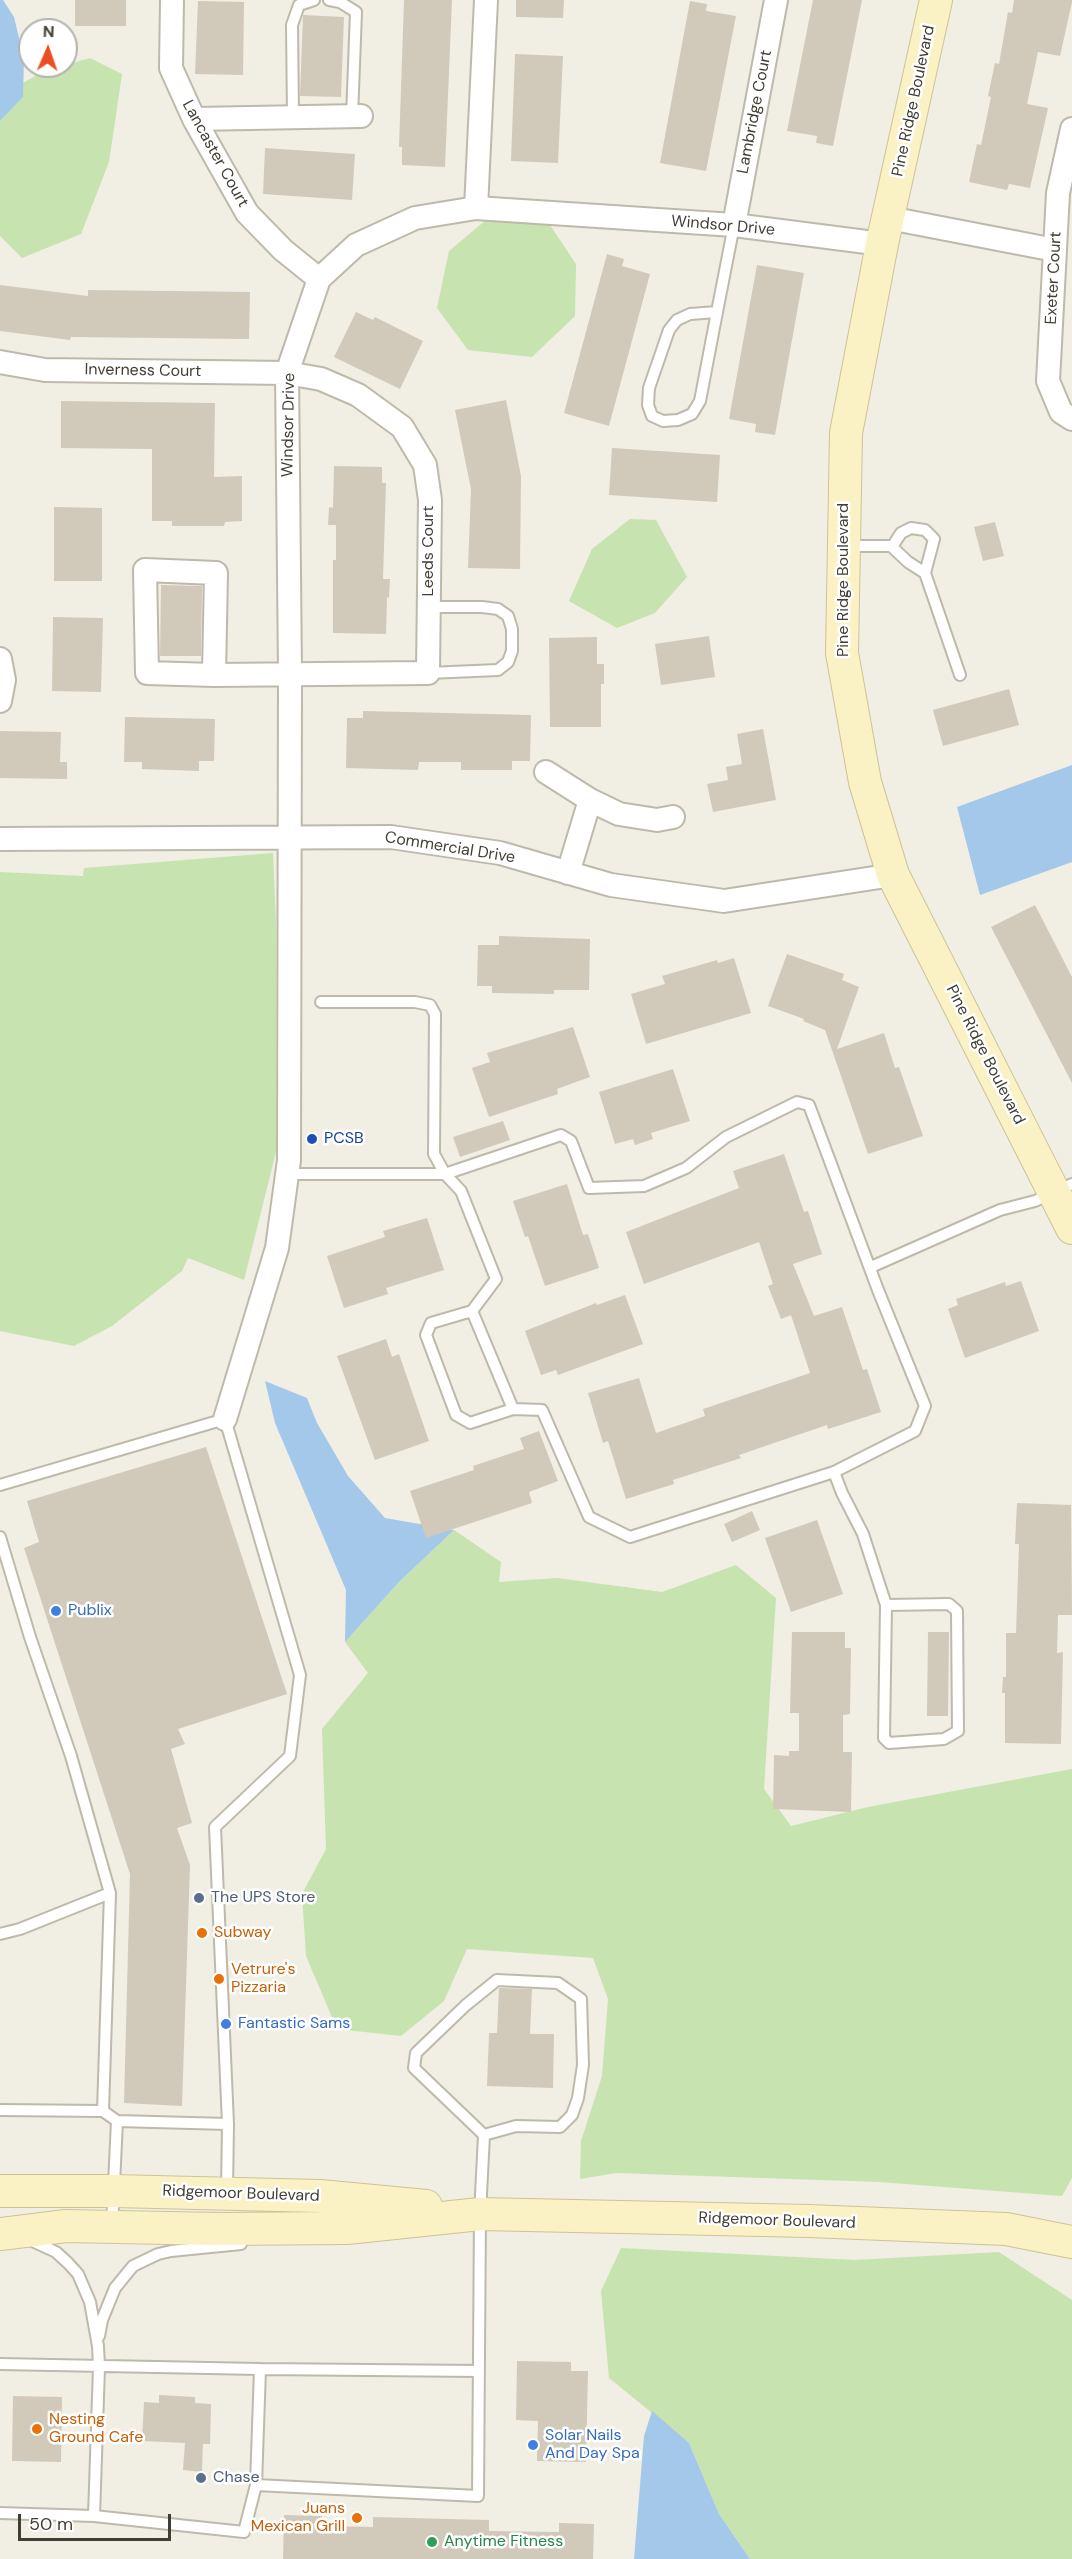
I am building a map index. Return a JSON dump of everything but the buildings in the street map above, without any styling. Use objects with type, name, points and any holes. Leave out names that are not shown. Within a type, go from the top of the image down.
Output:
[{"type":"street","name":"Lancaster Court","points":[[172,0],[171,68],[194,120],[248,213],[283,250],[319,279]]},
{"type":"street","points":[[476,208],[486,0]]},
{"type":"street","name":"Lambridge Court","points":[[734,225],[776,0]]},
{"type":"street","name":"Pine Ridge Boulevard","points":[[936,0],[886,231],[846,433],[842,653],[865,782],[893,875],[1064,1188],[1072,1228]]},
{"type":"street","points":[[194,120],[357,117]]},
{"type":"street","name":"Exeter Court","points":[[1072,129],[1058,193],[1048,381],[1061,412],[1072,419]]},
{"type":"street","name":"Windsor Drive","points":[[225,1419],[277,1248],[288,1174],[290,674],[287,373],[319,279],[356,245],[415,218],[476,208],[734,225],[886,231],[1055,250]]},
{"type":"street","name":"Inverness Court","points":[[0,362],[45,370],[287,373]]},
{"type":"street","name":"Leeds Court","points":[[287,373],[321,379],[358,395],[402,427],[425,465],[430,500],[428,673]]},
{"type":"street","points":[[214,675],[216,573],[145,570],[147,673],[214,675],[428,673]]},
{"type":"street","points":[[0,660],[4,680],[0,702]]},
{"type":"street","points":[[546,772],[590,800],[619,814],[657,820],[673,817]]},
{"type":"street","points":[[568,873],[590,800]]},
{"type":"street","name":"Commercial Drive","points":[[0,839],[391,837],[500,853],[611,885],[724,901],[893,875]]},
{"type":"street","name":"Ridgemoor Boulevard","points":[[0,2191],[320,2196],[480,2214],[809,2221],[1006,2229],[1072,2241]]},
{"type":"street","name":"Ridgemoor Boulevard","points":[[4,2233],[66,2226],[347,2228],[480,2214]]},
{"type":"lane","points":[[293,117],[291,25],[299,4],[314,0]]},
{"type":"lane","points":[[329,0],[340,2],[356,12],[357,117]]},
{"type":"lane","points":[[717,312],[690,314],[677,320],[669,330],[650,388],[648,405],[651,416],[663,421],[678,420],[692,414],[700,401],[734,225]]},
{"type":"lane","points":[[892,546],[901,533],[911,528],[925,530],[934,539],[925,573],[960,675]]},
{"type":"lane","points":[[843,546],[892,546],[908,562],[925,573]]},
{"type":"lane","points":[[428,607],[498,609],[508,616],[512,629],[512,651],[508,662],[498,670],[428,673]]},
{"type":"lane","points":[[288,1174],[445,1174],[561,1135],[571,1141],[589,1188],[644,1186],[686,1168],[726,1137],[797,1102],[809,1105],[878,1290],[925,1406],[915,1431],[834,1472],[630,1537],[589,1517],[542,1410],[513,1409],[470,1423],[456,1415],[426,1335],[432,1323],[472,1311],[496,1279],[461,1191],[445,1174],[434,1154],[435,1014],[430,1005],[415,1002],[321,1002]]},
{"type":"lane","points":[[871,1267],[1000,1210],[1064,1188]]},
{"type":"lane","points":[[472,1311],[513,1409]]},
{"type":"lane","points":[[0,1485],[225,1419],[300,1675],[290,1756],[215,1827],[228,2124],[227,2194]]},
{"type":"lane","points":[[834,1472],[863,1534],[886,1605],[884,1738],[889,1743],[944,1739],[958,1731],[957,1611],[949,1604],[886,1605]]},
{"type":"lane","points":[[0,1537],[30,1637],[71,1756],[111,1893],[103,2112]]},
{"type":"lane","points":[[0,1934],[20,1929],[111,1893]]},
{"type":"lane","points":[[256,2485],[478,2496],[480,2214],[484,2135],[414,2068],[416,2053],[466,2005],[497,1980],[558,1983],[581,1999],[583,2064],[578,2098],[572,2115],[560,2127],[516,2126],[484,2135]]},
{"type":"lane","points":[[0,2110],[103,2112],[117,2121],[228,2124]]},
{"type":"lane","points":[[112,2227],[117,2121]]},
{"type":"lane","points":[[98,2346],[102,2320],[109,2301],[115,2288],[133,2266],[152,2256],[171,2251],[241,2244],[296,2229]]},
{"type":"lane","points":[[4,2233],[40,2243],[56,2252],[78,2274],[90,2302],[98,2346],[99,2367],[94,2516]]},
{"type":"lane","points":[[0,2364],[479,2372]]},
{"type":"lane","points":[[0,2513],[94,2516],[244,2532],[256,2485],[260,2369]]},
{"type":"green space","points":[[90,58],[122,74],[109,162],[81,234],[22,258],[0,236],[0,121],[23,97],[23,83],[32,78],[78,78],[78,62]]},
{"type":"green space","points":[[486,220],[550,225],[576,264],[575,316],[532,357],[468,350],[437,308],[449,251]]},
{"type":"green space","points":[[630,519],[656,520],[687,577],[655,613],[617,628],[569,601],[592,549]]},
{"type":"green space","points":[[273,853],[276,924],[276,1152],[244,1280],[188,1258],[182,1271],[112,1326],[74,1346],[0,1331],[0,872],[83,876],[84,868]]},
{"type":"green space","points":[[454,1530],[501,1562],[499,1582],[557,1578],[662,1592],[736,1565],[776,1598],[764,1789],[791,1826],[868,1807],[1072,1769],[1072,2178],[1062,2196],[879,2182],[616,2173],[580,2179],[581,2141],[602,2076],[608,1999],[593,1958],[467,1949],[444,2001],[401,2036],[337,2029],[306,1956],[302,1894],[326,1849],[322,1729],[368,1673],[345,1642],[399,1582]]},
{"type":"green space","points":[[621,2248],[855,2260],[999,2252],[1072,2300],[1072,2559],[750,2559],[719,2514],[689,2443],[609,2378],[601,2291]]},
{"type":"water","points":[[0,0],[3,0],[14,17],[18,34],[18,78],[24,78],[23,97],[0,121]]},
{"type":"water","points":[[1072,765],[1072,862],[980,895],[957,807]]},
{"type":"water","points":[[265,1381],[307,1398],[317,1423],[348,1476],[385,1518],[454,1530],[399,1582],[345,1642],[346,1590],[275,1423]]},
{"type":"water","points":[[652,2411],[689,2443],[719,2514],[750,2559],[634,2559],[644,2436]]},
{"type":"place","name":"PCSB","points":[[312,1139]]},
{"type":"place","name":"Publix","points":[[56,1611]]},
{"type":"place","name":"The UPS Store","points":[[199,1898]]},
{"type":"place","name":"Subway","points":[[202,1933]]},
{"type":"place","name":"Vetrure's Pizzaria","points":[[219,1979]]},
{"type":"place","name":"Fantastic Sams","points":[[226,2024]]},
{"type":"place","name":"Nesting Ground Cafe","points":[[37,2429]]},
{"type":"place","name":"Solar Nails And Day Spa","points":[[533,2445]]},
{"type":"place","name":"Chase","points":[[201,2478]]},
{"type":"place","name":"Juans Mexican Grill","points":[[357,2518]]},
{"type":"place","name":"Anytime Fitness","points":[[432,2542]]}]
